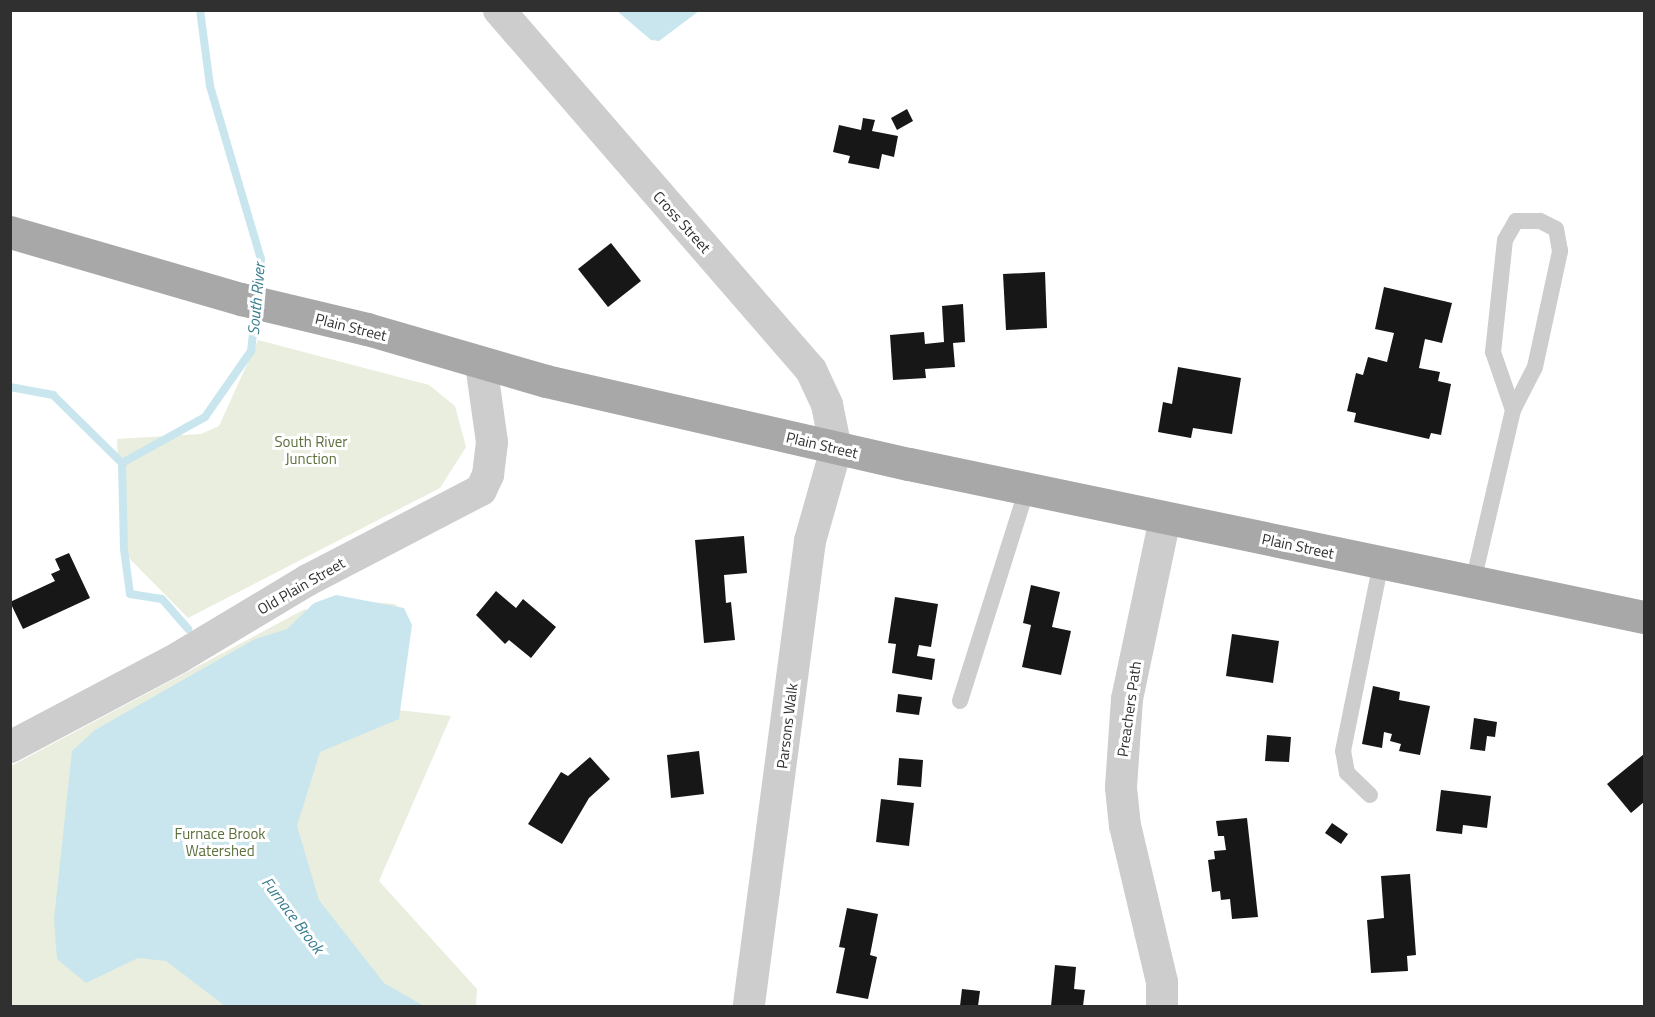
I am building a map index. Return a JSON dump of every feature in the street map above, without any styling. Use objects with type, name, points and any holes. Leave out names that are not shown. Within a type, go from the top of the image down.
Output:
[{"type":"main road","name":"Plain Street","points":[[10,232],[256,303],[367,329],[481,364],[836,448],[1644,617]]},
{"type":"street","name":"Cross Street","points":[[499,10],[811,370],[827,405],[836,448]]},
{"type":"street","name":"Old Plain Street","points":[[10,747],[178,658],[308,580],[481,490],[488,475],[492,442],[481,364]]},
{"type":"street","name":"Parsons Walk","points":[[749,1006],[810,541],[836,448]]},
{"type":"street","name":"Preachers Path","points":[[1162,1006],[1162,982],[1125,826],[1121,787],[1128,699],[1165,518]]},
{"type":"lane","points":[[1473,582],[1513,410],[1535,367],[1560,251],[1556,229],[1540,221],[1516,221],[1505,240],[1493,352],[1513,410]]},
{"type":"lane","points":[[960,701],[1027,489]]},
{"type":"lane","points":[[1370,795],[1347,773],[1343,751],[1381,563]]},
{"type":"green space","name":"South River Junction","points":[[258,340],[429,385],[455,406],[466,447],[440,488],[188,618],[130,559],[121,534],[117,439],[201,434],[219,426]]},
{"type":"green space","name":"Furnace Brook Watershed","points":[[343,600],[395,604],[407,616],[411,629],[398,710],[451,716],[379,881],[477,989],[476,1006],[11,1006],[11,766],[305,609],[314,616]]},
{"type":"water","points":[[617,11],[699,11],[659,41],[651,40]]},
{"type":"water","name":"Furnace Brook Watershed","points":[[336,595],[404,608],[412,625],[399,719],[320,752],[297,826],[319,900],[384,983],[424,1006],[225,1006],[166,961],[138,958],[86,983],[57,959],[54,919],[72,751],[95,730],[255,639],[287,629],[314,603]]},
{"type":"building","points":[[907,109],[913,121],[897,130],[891,118]]},
{"type":"building","points":[[863,118],[875,120],[872,131],[898,136],[894,157],[882,154],[879,169],[848,163],[850,156],[833,152],[839,125],[861,130]]},
{"type":"building","points":[[611,243],[641,281],[608,307],[578,269]]},
{"type":"building","points":[[1045,272],[1047,328],[1006,330],[1003,274]]},
{"type":"building","points":[[1384,287],[1452,303],[1442,343],[1425,339],[1419,368],[1440,372],[1438,381],[1451,384],[1441,435],[1431,433],[1429,439],[1354,422],[1356,413],[1347,411],[1356,373],[1363,375],[1368,357],[1387,362],[1394,333],[1375,329]]},
{"type":"building","points":[[963,304],[965,342],[953,343],[955,367],[925,369],[926,378],[893,380],[890,335],[924,332],[925,344],[944,342],[942,306]]},
{"type":"building","points":[[1178,367],[1241,378],[1232,434],[1193,428],[1191,438],[1158,432],[1163,402],[1172,404]]},
{"type":"building","points":[[744,536],[747,573],[724,575],[726,603],[731,602],[735,640],[704,643],[695,540]]},
{"type":"building","points":[[69,553],[90,598],[23,629],[10,602],[55,581],[51,574],[60,570],[55,559]]},
{"type":"building","points":[[1031,585],[1060,592],[1052,627],[1071,631],[1061,675],[1022,667],[1031,625],[1023,623]]},
{"type":"building","points":[[496,591],[516,608],[523,599],[556,627],[531,658],[509,640],[505,644],[476,615]]},
{"type":"building","points":[[895,597],[938,604],[931,647],[919,645],[917,656],[935,659],[932,680],[892,673],[896,644],[888,643]]},
{"type":"building","points":[[1232,634],[1279,641],[1273,683],[1226,676]]},
{"type":"building","points":[[1373,686],[1400,692],[1399,700],[1430,706],[1420,755],[1399,751],[1401,744],[1390,741],[1392,734],[1384,732],[1382,748],[1362,744]]},
{"type":"building","points":[[898,694],[922,697],[919,715],[896,712]]},
{"type":"building","points":[[1474,718],[1497,722],[1495,737],[1487,736],[1485,751],[1470,749]]},
{"type":"building","points":[[1267,735],[1291,737],[1289,762],[1265,761]]},
{"type":"building","points":[[699,751],[704,794],[671,798],[667,755]]},
{"type":"building","points":[[1644,754],[1644,802],[1631,813],[1607,784]]},
{"type":"building","points":[[590,757],[610,779],[589,798],[562,844],[528,824],[561,772],[568,776]]},
{"type":"building","points":[[899,758],[923,760],[921,787],[897,785]]},
{"type":"building","points":[[1441,790],[1491,796],[1487,828],[1463,825],[1462,834],[1436,831]]},
{"type":"building","points":[[881,799],[914,803],[909,846],[876,842]]},
{"type":"building","points":[[1247,818],[1258,917],[1232,919],[1230,899],[1221,900],[1220,891],[1212,892],[1208,860],[1215,859],[1214,851],[1226,850],[1224,836],[1218,836],[1216,821]]},
{"type":"building","points":[[1332,823],[1348,834],[1341,844],[1325,833]]},
{"type":"building","points":[[1410,874],[1416,955],[1407,956],[1408,971],[1371,973],[1367,920],[1384,918],[1381,876]]},
{"type":"building","points":[[847,908],[878,914],[870,955],[877,957],[868,999],[836,993],[845,948],[839,947]]},
{"type":"building","points":[[1055,965],[1076,967],[1074,989],[1085,990],[1083,1006],[1051,1006]]},
{"type":"building","points":[[962,989],[980,991],[978,1006],[960,1006]]},
{"type":"waterway","name":"South River","points":[[200,10],[210,86],[261,259],[257,296]]},
{"type":"waterway","name":"South River","points":[[10,387],[53,395],[122,463],[205,417],[251,351],[256,308]]},
{"type":"waterway","name":"Furnace Brook","points":[[122,463],[124,549],[130,594],[162,599],[188,629]]}]
